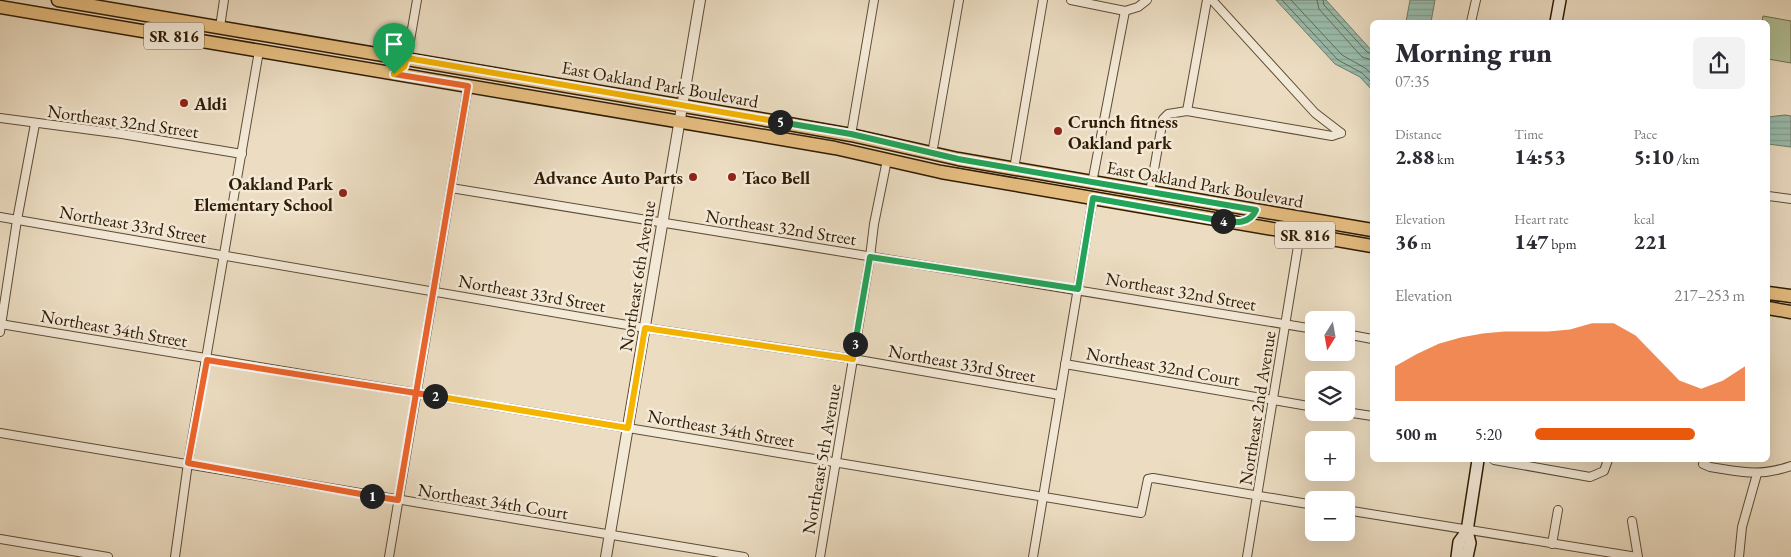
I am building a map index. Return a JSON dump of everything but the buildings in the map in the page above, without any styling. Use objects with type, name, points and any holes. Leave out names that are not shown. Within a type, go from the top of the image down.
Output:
[{"type":"main road","name":"East Oakland Park Boulevard","points":[[58,0],[851,134],[932,154],[1370,230]]},
{"type":"main road","points":[[1556,20],[1560,0]]},
{"type":"main road","name":"East Oakland Park Boulevard","points":[[0,7],[847,150],[994,182],[1370,246]]},
{"type":"main road","points":[[124,28],[137,23],[210,34],[220,27]]},
{"type":"main road","points":[[259,51],[262,46],[271,43],[323,52],[339,47]]},
{"type":"main road","points":[[394,74],[404,67],[407,58]]},
{"type":"main road","points":[[431,80],[433,72],[447,65]]},
{"type":"main road","points":[[887,160],[894,154],[917,151]]},
{"type":"main road","points":[[994,182],[1006,178],[1014,169]]},
{"type":"main road","points":[[1093,198],[1101,190],[1117,187]]},
{"type":"main road","points":[[1238,223],[1249,219],[1256,210]]},
{"type":"main road","points":[[1300,234],[1308,225],[1328,222]]},
{"type":"main road","points":[[1770,294],[1788,296]]},
{"type":"main road","points":[[1770,308],[1791,312]]},
{"type":"main road","points":[[1468,557],[1470,543],[1467,531],[1478,462]]},
{"type":"main road","points":[[1457,557],[1459,542],[1467,531]]},
{"type":"street","points":[[220,27],[224,0]]},
{"type":"street","points":[[407,58],[417,0]]},
{"type":"street","name":"Northeast 6th Avenue","points":[[606,557],[700,0]]},
{"type":"street","points":[[851,134],[874,0]]},
{"type":"street","points":[[932,154],[958,0]]},
{"type":"street","points":[[1014,169],[1043,0]]},
{"type":"street","points":[[1071,0],[1125,11],[1138,7],[1147,0]]},
{"type":"street","points":[[1187,112],[1207,0]]},
{"type":"street","points":[[1150,192],[1163,119],[1168,114],[1187,112],[1332,136],[1341,133],[1315,113],[1212,0]]},
{"type":"street","points":[[1471,20],[1476,0]]},
{"type":"street","points":[[1092,182],[1125,11]]},
{"type":"street","points":[[175,557],[188,463],[259,51]]},
{"type":"street","points":[[389,557],[468,86]]},
{"type":"street","name":"Northeast 32nd Street","points":[[0,118],[122,134],[242,154]]},
{"type":"street","points":[[0,326],[35,124]]},
{"type":"street","name":"Northeast 5th Avenue","points":[[820,557],[874,224],[887,160]]},
{"type":"street","name":"Northeast 32nd Street","points":[[451,188],[1305,327]]},
{"type":"street","points":[[1770,196],[1791,199]]},
{"type":"street","points":[[1033,557],[1093,198]]},
{"type":"street","name":"Northeast 33rd Street","points":[[0,218],[645,328],[853,359],[1060,395]]},
{"type":"street","name":"Northeast 2nd Avenue","points":[[1248,557],[1300,234]]},
{"type":"street","name":"Northeast 34th Street","points":[[0,326],[417,392],[1141,514],[1148,479],[1152,478],[1258,495]]},
{"type":"street","points":[[1355,336],[1370,339]]},
{"type":"street","name":"Northeast 32nd Court","points":[[1065,364],[1305,406]]},
{"type":"street","points":[[1355,413],[1370,416]]},
{"type":"street","name":"Northeast 34th Court","points":[[0,433],[744,557]]},
{"type":"street","points":[[1505,462],[1590,477],[1604,471],[1607,462]]},
{"type":"street","points":[[1703,464],[1710,467],[1757,474],[1775,472],[1791,466]]},
{"type":"street","points":[[1739,557],[1742,527],[1757,474]]},
{"type":"street","points":[[1258,495],[1305,503]]},
{"type":"street","points":[[1552,544],[1558,510]]},
{"type":"street","points":[[1355,512],[1637,557],[1632,521]]},
{"type":"street","points":[[0,539],[108,557]]},
{"type":"shaded area","points":[[1763,16],[1791,21],[1791,63],[1770,59],[1770,20],[1762,20]]},
{"type":"water","points":[[1276,0],[1326,0],[1370,49],[1370,88],[1360,77],[1335,64]]},
{"type":"water","points":[[1410,0],[1435,0],[1431,20],[1406,20]]},
{"type":"water","points":[[1791,116],[1791,147],[1770,144],[1770,117]]},
{"type":"place","name":"Aldi","points":[[184,103]]},
{"type":"place","name":"Crunch fitness Oakland park","points":[[1058,131]]},
{"type":"place","name":"Advance Auto Parts","points":[[693,177]]},
{"type":"place","name":"Taco Bell","points":[[732,177]]},
{"type":"place","name":"Oakland Park Elementary School","points":[[343,193]]},
{"type":"route","points":[[394,74],[404,67],[407,58],[851,134],[917,151],[958,159],[1256,210],[1249,219],[1238,223],[1093,198],[1078,289],[870,257],[853,359],[645,328],[628,428],[417,392],[207,360],[188,463],[398,500],[417,392],[456,157],[458,150],[468,86],[394,74]]}]
